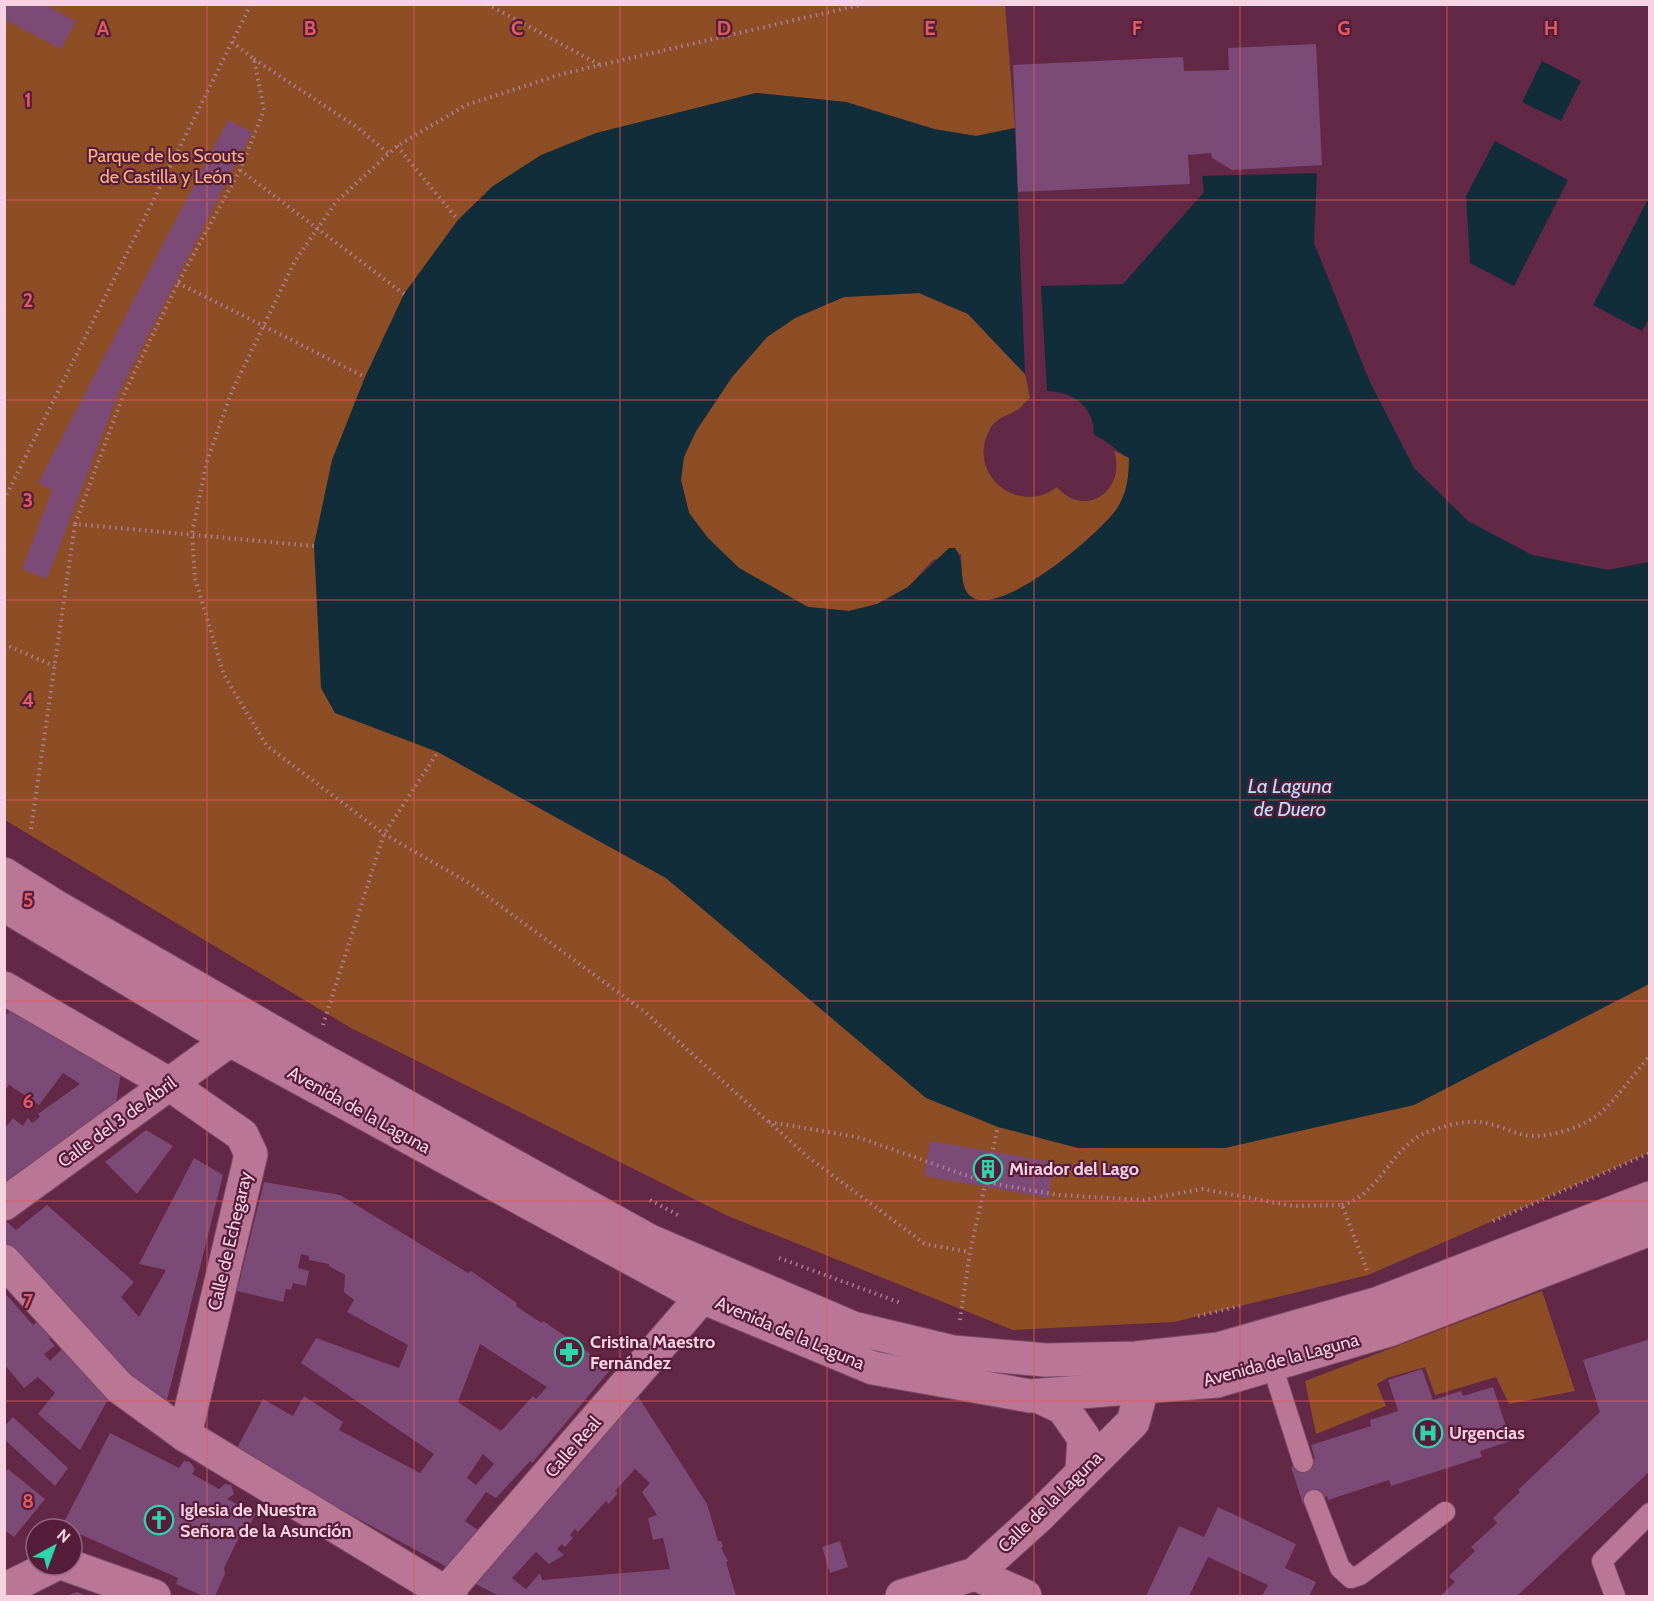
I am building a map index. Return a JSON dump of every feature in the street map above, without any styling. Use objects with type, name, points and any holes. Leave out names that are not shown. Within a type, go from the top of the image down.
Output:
[{"type":"street","name":"Avenida de la Laguna","points":[[4,874],[55,906],[298,1046],[650,1240],[853,1328],[953,1352],[1046,1360],[1139,1374],[1217,1381],[1389,1330],[1650,1229]]},
{"type":"street","name":"Avenida de la Laguna","points":[[4,905],[230,1040],[702,1297],[873,1368],[1038,1396],[1139,1374],[1379,1303],[1650,1198]]},
{"type":"street","points":[[4,988],[169,1084]]},
{"type":"street","name":"Calle del 3 de Abril","points":[[4,1204],[230,1040]]},
{"type":"street","name":"Calle de Echegaray","points":[[169,1084],[242,1135],[251,1154],[184,1435]]},
{"type":"street","points":[[4,1261],[119,1387],[184,1435],[447,1596]]},
{"type":"street","name":"Calle Real","points":[[447,1596],[702,1297]]},
{"type":"street","name":"Calle de la Laguna","points":[[902,1596],[975,1574],[1039,1516],[1082,1470],[1133,1422],[1139,1374]]},
{"type":"street","points":[[1038,1396],[1063,1408],[1084,1438],[1082,1470]]},
{"type":"street","points":[[84,1571],[154,1596]]},
{"type":"street","points":[[975,1574],[1025,1596]]},
{"type":"street","points":[[4,1590],[30,1577]]},
{"type":"lane","points":[[1272,1365],[1303,1462]]},
{"type":"lane","points":[[1314,1500],[1340,1568],[1351,1578],[1360,1575],[1444,1512]]},
{"type":"lane","points":[[1615,1596],[1602,1561],[1650,1513]]},
{"type":"path","points":[[4,500],[252,4]]},
{"type":"path","points":[[487,4],[600,65]]},
{"type":"path","points":[[864,4],[600,65],[466,105],[397,146],[336,202],[295,261],[232,391],[207,460],[192,533],[195,578],[224,675],[267,746],[384,834],[469,883],[645,1012],[808,1157],[926,1244],[970,1252]]},
{"type":"path","points":[[232,42],[358,128],[389,154]]},
{"type":"path","points":[[31,829],[75,524],[123,396],[178,283],[240,170],[264,110],[254,59]]},
{"type":"path","points":[[397,146],[458,220]]},
{"type":"path","points":[[240,170],[404,294]]},
{"type":"path","points":[[178,283],[262,327],[365,376]]},
{"type":"path","points":[[75,524],[315,546]]},
{"type":"path","points":[[4,644],[54,666]]},
{"type":"path","points":[[320,1035],[384,834],[438,752]]},
{"type":"path","points":[[768,1122],[857,1137],[985,1182],[1058,1196],[1144,1200],[1202,1189],[1293,1206],[1342,1205],[1356,1202],[1407,1145],[1423,1134],[1446,1126],[1480,1122],[1527,1135],[1563,1131],[1581,1125],[1598,1116],[1650,1056]]},
{"type":"path","points":[[959,1324],[970,1252],[998,1127]]},
{"type":"path","points":[[1485,1224],[1650,1153]]},
{"type":"path","points":[[646,1198],[688,1219]]},
{"type":"path","points":[[1342,1205],[1368,1275]]},
{"type":"path","points":[[775,1256],[909,1306]]},
{"type":"path","points":[[1357,1278],[1379,1270]]},
{"type":"path","points":[[1197,1316],[1243,1305]]},
{"type":"path","points":[[954,1321],[970,1325]]},
{"type":"green space","name":"Parque de los Scouts de Castilla y León","points":[[4,5],[1005,5],[1015,128],[976,136],[934,129],[846,102],[756,93],[676,115],[493,186],[458,220],[404,294],[336,713],[438,752],[666,878],[840,1024],[1543,1039],[1649,984],[1649,1153],[1368,1275],[1174,1322],[1013,1330],[728,1216],[351,1028],[5,820]]},
{"type":"green space","points":[[919,293],[968,314],[1025,374],[1030,398],[1016,411],[993,424],[984,445],[984,461],[990,475],[1000,486],[1012,493],[1027,497],[1042,495],[1057,487],[1068,497],[1080,501],[1091,500],[1101,496],[1115,478],[1114,451],[1129,458],[1125,492],[1116,510],[1090,537],[1048,570],[1026,585],[1005,595],[986,600],[968,594],[962,578],[961,554],[933,560],[908,587],[877,604],[849,611],[808,607],[739,568],[708,538],[689,513],[681,480],[683,457],[696,431],[732,377],[767,337],[795,318],[844,297]]},
{"type":"green space","points":[[1542,1291],[1575,1391],[1509,1404],[1496,1377],[1435,1395],[1425,1367],[1387,1378],[1377,1384],[1386,1406],[1316,1434],[1305,1381]]},
{"type":"water","points":[[1542,61],[1581,81],[1561,121],[1522,102]]},
{"type":"water","name":"La Laguna de Duero","points":[[756,93],[846,102],[934,129],[976,136],[1015,128],[1025,374],[968,314],[919,293],[844,297],[795,318],[767,337],[732,377],[696,431],[684,457],[681,480],[689,513],[708,538],[739,568],[808,607],[849,611],[877,604],[908,587],[949,548],[955,548],[959,554],[963,582],[968,594],[973,598],[987,600],[1006,595],[1027,584],[1071,553],[1106,522],[1120,504],[1125,492],[1129,465],[1129,458],[1094,435],[1090,416],[1081,402],[1066,394],[1047,391],[1041,286],[1123,284],[1204,192],[1202,176],[1317,173],[1314,243],[1369,380],[1414,468],[1468,521],[1532,555],[1608,570],[1649,562],[1649,984],[1414,1105],[1225,1148],[1078,1148],[998,1127],[926,1098],[666,878],[438,752],[335,713],[321,688],[314,545],[332,460],[365,377],[404,294],[458,220],[493,186],[541,155],[596,133]]},
{"type":"water","points":[[1495,141],[1568,180],[1514,286],[1470,263],[1466,196]]},
{"type":"water","points":[[1647,201],[1650,202],[1650,317],[1642,331],[1593,305]]},
{"type":"building","points":[[4,5],[44,5],[76,21],[61,49],[4,19]]},
{"type":"building","points":[[1316,44],[1322,165],[1232,170],[1212,158],[1211,153],[1188,155],[1190,184],[1018,192],[1013,65],[1183,57],[1184,71],[1229,70],[1228,48]]},
{"type":"building","points":[[228,120],[252,132],[118,394],[47,579],[22,569],[52,490],[38,483]]},
{"type":"building","points":[[13,1008],[98,1062],[100,1059],[121,1073],[115,1109],[4,1190],[4,1129],[13,1118],[23,1126],[28,1118],[32,1123],[40,1117],[38,1114],[80,1084],[63,1073],[39,1105],[9,1085],[4,1091],[4,1017]]},
{"type":"building","points":[[146,1130],[173,1146],[137,1194],[105,1162]]},
{"type":"building","name":"Mirador del Lago","points":[[930,1141],[1053,1162],[1049,1198],[924,1176]]},
{"type":"building","points":[[194,1158],[223,1175],[165,1408],[111,1364],[4,1248],[4,1219],[16,1230],[47,1205],[134,1282],[121,1297],[139,1317],[166,1270],[139,1264]]},
{"type":"building","points":[[264,1182],[340,1195],[468,1273],[471,1271],[517,1303],[516,1306],[580,1346],[610,1370],[532,1463],[530,1461],[496,1498],[486,1492],[465,1521],[479,1531],[447,1567],[235,1452],[263,1399],[293,1416],[304,1396],[343,1422],[339,1430],[420,1473],[434,1454],[301,1363],[316,1338],[399,1368],[408,1345],[347,1312],[354,1300],[344,1292],[345,1275],[329,1264],[309,1260],[309,1256],[301,1254],[298,1268],[309,1271],[306,1286],[293,1283],[291,1290],[286,1289],[283,1302],[237,1291]],"holes":[[[480,1344],[547,1387],[536,1399],[533,1396],[501,1431],[458,1402]],[[483,1454],[494,1464],[476,1485],[467,1478]]]},
{"type":"building","points":[[4,1292],[33,1325],[42,1318],[56,1333],[49,1339],[55,1346],[44,1354],[50,1361],[66,1345],[111,1394],[80,1450],[38,1414],[55,1393],[38,1377],[24,1388],[4,1364]]},
{"type":"building","points":[[1650,1339],[1650,1471],[1517,1596],[1440,1596],[1455,1582],[1449,1576],[1475,1551],[1471,1547],[1497,1523],[1493,1518],[1520,1492],[1518,1490],[1600,1412],[1583,1360]]},
{"type":"building","name":"Urgencias","points":[[1422,1369],[1433,1400],[1461,1391],[1463,1396],[1493,1387],[1511,1441],[1480,1451],[1482,1457],[1391,1486],[1389,1480],[1328,1500],[1327,1496],[1303,1504],[1291,1467],[1315,1459],[1311,1445],[1371,1426],[1370,1420],[1398,1411],[1388,1380]]},
{"type":"building","points":[[637,1395],[707,1504],[718,1541],[721,1541],[723,1547],[721,1548],[728,1561],[726,1562],[736,1596],[499,1596],[468,1580]],"holes":[[[635,1469],[650,1483],[642,1492],[657,1515],[648,1518],[653,1540],[663,1538],[670,1569],[542,1580],[540,1573],[526,1589],[512,1578],[536,1552],[549,1564],[564,1555],[557,1549],[562,1544],[565,1547],[573,1538],[570,1535],[575,1529],[578,1532],[606,1501],[609,1504],[618,1493],[615,1491]]]},
{"type":"building","points":[[13,1417],[68,1468],[55,1486],[4,1439],[4,1427]]},
{"type":"building","name":"Iglesia de Nuestra Señora de la Asunción","points":[[110,1433],[179,1468],[184,1461],[190,1462],[195,1469],[192,1474],[219,1489],[225,1484],[231,1485],[234,1494],[227,1499],[256,1513],[247,1530],[241,1533],[224,1568],[225,1574],[215,1596],[203,1596],[176,1584],[178,1578],[84,1536],[84,1517],[67,1517]]},
{"type":"building","points":[[8,1469],[45,1499],[30,1517],[24,1517],[24,1525],[14,1537],[4,1530],[4,1473]]},
{"type":"building","points":[[1218,1507],[1296,1544],[1285,1568],[1316,1582],[1309,1596],[1262,1596],[1268,1585],[1208,1557],[1189,1596],[1146,1596],[1179,1526],[1204,1537]]},
{"type":"building","points":[[840,1541],[848,1567],[830,1573],[822,1547]]},
{"type":"building","points":[[77,1592],[87,1596],[66,1596]]},
{"type":"place","name":"Mirador del Lago","points":[[988,1169]]},
{"type":"place","name":"Cristina Maestro Fernández","points":[[569,1352]]},
{"type":"place","name":"Urgencias","points":[[1428,1433]]},
{"type":"place","name":"Iglesia de Nuestra Señora de la Asunción","points":[[159,1520]]}]
